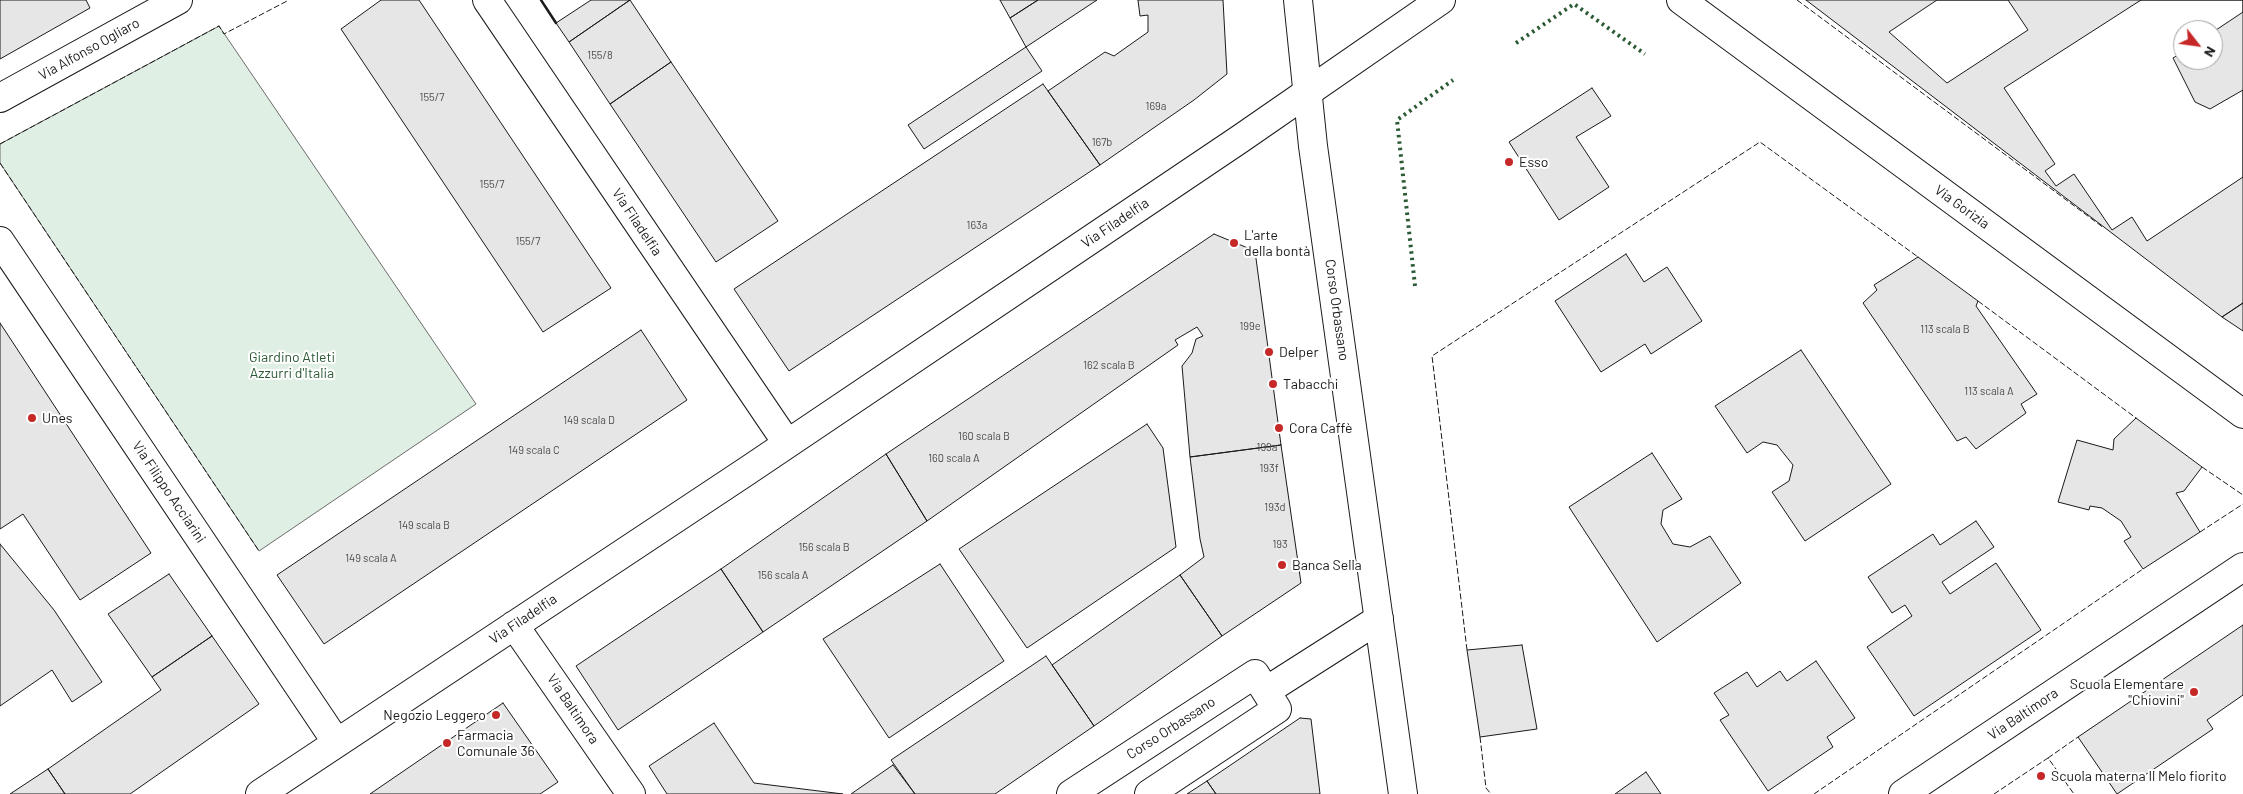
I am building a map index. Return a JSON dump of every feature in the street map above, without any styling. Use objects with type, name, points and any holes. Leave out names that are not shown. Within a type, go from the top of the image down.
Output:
[{"type":"street","name":"Via Alfonso Ogliaro","points":[[0,98],[178,0]]},
{"type":"street","name":"Via Filadelfia","points":[[488,0],[787,443]]},
{"type":"street","name":"Corso Orbassano","points":[[1298,0],[1307,92],[1379,619],[1408,788]]},
{"type":"street","name":"Via Filadelfia","points":[[260,794],[787,443],[1441,0]]},
{"type":"street","name":"Via Gorizia","points":[[1680,0],[2243,414]]},
{"type":"street","name":"Via Filippo Acciarini","points":[[0,241],[337,743]]},
{"type":"street","name":"Via Baltimora","points":[[1903,794],[2243,567]]},
{"type":"street","points":[[1266,691],[1379,619]]},
{"type":"street","name":"Via Baltimora","points":[[514,625],[631,794]]},
{"type":"street","name":"Corso Orbassano","points":[[1071,794],[1254,674],[1277,709],[1148,794]]},
{"type":"green space","name":"Giardino Atleti Azzurri d'Italia","points":[[219,26],[476,404],[259,551],[0,163],[0,144]]},
{"type":"building","points":[[0,0],[86,0],[90,8],[0,59]]},
{"type":"building","points":[[381,0],[419,0],[611,288],[543,332],[341,29]]},
{"type":"building","points":[[591,0],[630,0],[569,42],[556,23]]},
{"type":"building","points":[[630,0],[671,62],[610,104],[569,42]]},
{"type":"building","points":[[1000,0],[1038,0],[1010,18]]},
{"type":"building","points":[[1038,0],[1097,0],[1026,47],[1010,18]]},
{"type":"building","points":[[1138,0],[1223,0],[1227,74],[1194,100],[1100,165],[1048,91],[1105,52],[1114,56],[1148,32],[1148,15],[1140,16]]},
{"type":"building","points":[[1806,0],[2243,0],[2243,303],[2222,317]]},
{"type":"building","points":[[1937,0],[2008,0],[2028,30],[1947,83],[1889,32]]},
{"type":"building","points":[[2141,0],[2243,0],[2243,12],[2223,25],[2223,20],[2173,20],[2173,70],[2179,70],[2195,102],[2210,109],[2243,90],[2243,177],[2147,241],[2132,217],[2112,230],[2074,174],[2056,186],[2045,171],[2055,164],[2004,88]]},
{"type":"building","points":[[1026,47],[1042,71],[924,149],[908,125]]},
{"type":"building","points":[[671,62],[778,221],[716,262],[610,104]]},
{"type":"building","points":[[1043,84],[1100,165],[789,371],[734,289]]},
{"type":"building","points":[[1592,88],[1611,116],[1576,137],[1609,187],[1559,220],[1509,142]]},
{"type":"building","points":[[1214,234],[1255,251],[1281,445],[1190,457],[1182,366],[1192,353],[1196,339],[1203,336],[1197,327],[1175,340],[1178,345],[927,521],[886,454]]},
{"type":"building","points":[[1626,254],[1644,282],[1667,267],[1702,321],[1651,354],[1645,344],[1601,372],[1555,301]]},
{"type":"building","points":[[1918,257],[1978,301],[1976,306],[2037,394],[2021,404],[2026,413],[1976,449],[1966,437],[1957,441],[1863,303],[1877,290],[1874,285]]},
{"type":"building","points":[[2243,303],[2243,331],[2222,317]]},
{"type":"building","name":"Unes","points":[[0,323],[151,553],[80,600],[23,514],[0,529]]},
{"type":"building","points":[[641,330],[687,400],[324,644],[277,575]]},
{"type":"building","points":[[1801,350],[1891,484],[1805,541],[1772,492],[1789,481],[1793,465],[1777,445],[1763,442],[1747,453],[1715,406]]},
{"type":"building","points":[[2136,418],[2202,467],[2184,491],[2176,493],[2200,532],[2143,569],[2124,541],[2131,537],[2121,521],[2102,508],[2090,506],[2089,510],[2058,502],[2077,440],[2113,450],[2114,439]]},
{"type":"building","points":[[1147,424],[1163,448],[1176,547],[1027,648],[959,549]]},
{"type":"building","points":[[1281,445],[1301,583],[1222,636],[1180,575],[1204,557],[1190,457]]},
{"type":"building","points":[[1652,453],[1682,499],[1663,510],[1661,524],[1673,544],[1690,547],[1710,536],[1741,583],[1657,642],[1569,507]]},
{"type":"building","points":[[886,454],[927,521],[763,632],[721,569]]},
{"type":"building","points":[[1976,521],[1994,547],[1942,582],[1950,594],[1996,563],[2041,630],[1914,716],[1867,647],[1912,616],[1905,605],[1892,613],[1868,577],[1933,534],[1940,545]]},
{"type":"building","points":[[0,544],[54,610],[102,682],[72,702],[52,670],[0,706]]},
{"type":"building","points":[[940,564],[1004,661],[889,738],[823,639]]},
{"type":"building","points":[[721,569],[763,632],[618,730],[576,666]]},
{"type":"building","points":[[169,574],[212,636],[152,677],[108,614]]},
{"type":"building","points":[[1180,575],[1222,636],[1094,726],[1052,665]]},
{"type":"building","points":[[2243,625],[2243,695],[2207,720],[2213,729],[2117,794],[2078,737]]},
{"type":"building","points":[[212,636],[259,704],[130,794],[65,794],[48,769],[161,690],[152,677]]},
{"type":"building","points":[[1522,645],[1537,729],[1480,737],[1467,650]]},
{"type":"building","points":[[1046,656],[1094,726],[995,794],[915,794],[891,760]]},
{"type":"building","points":[[1816,661],[1855,718],[1827,737],[1833,747],[1768,791],[1720,720],[1729,715],[1714,693],[1747,672],[1757,687],[1780,671],[1787,681]]},
{"type":"building","points":[[503,703],[558,782],[540,794],[370,794]]},
{"type":"building","points":[[1300,718],[1311,719],[1320,794],[1216,794],[1207,781]]},
{"type":"building","points":[[714,723],[754,783],[843,794],[667,794],[649,766]]},
{"type":"building","points":[[893,765],[915,794],[851,794]]},
{"type":"building","points":[[48,769],[65,794],[10,794]]},
{"type":"building","points":[[1646,772],[1661,794],[1615,794]]},
{"type":"building","points":[[1207,781],[1216,794],[1187,794]]},
{"type":"hedge","points":[[1516,43],[1574,4],[1645,54]]},
{"type":"hedge","points":[[1415,286],[1397,120],[1453,80]]},
{"type":"fence","points":[[0,144],[219,26],[224,34],[289,0]]},
{"type":"fence","points":[[1797,0],[2104,228]]},
{"type":"fence","points":[[1467,650],[1432,356],[1760,142],[1918,257]]},
{"type":"fence","points":[[0,163],[259,551]]},
{"type":"fence","points":[[1978,301],[2136,418]]},
{"type":"fence","points":[[2202,467],[2243,495]]},
{"type":"fence","points":[[2200,532],[2243,504]]},
{"type":"fence","points":[[1814,794],[2143,569]]},
{"type":"fence","points":[[1480,737],[1486,788],[1491,794]]},
{"type":"fence","points":[[2048,758],[2078,737]]},
{"type":"fence","points":[[1994,794],[2048,758],[2074,794]]},
{"type":"wall","points":[[541,0],[556,23]]},
{"type":"place","name":"Esso","points":[[1509,162]]},
{"type":"place","name":"L'arte della bontà","points":[[1234,243]]},
{"type":"place","name":"Delper","points":[[1269,352]]},
{"type":"place","name":"Tabacchi","points":[[1273,384]]},
{"type":"place","name":"Unes","points":[[32,418]]},
{"type":"place","name":"Cora Caffè","points":[[1279,428]]},
{"type":"place","name":"Banca Sella","points":[[1282,565]]},
{"type":"place","name":"Scuola Elementare \"Chiovini\"","points":[[2194,692]]},
{"type":"place","name":"Negozio Leggero","points":[[496,715]]},
{"type":"place","name":"Farmacia Comunale 36","points":[[447,743]]},
{"type":"place","name":"Scuola materna Il Melo fiorito","points":[[2041,776]]}]
